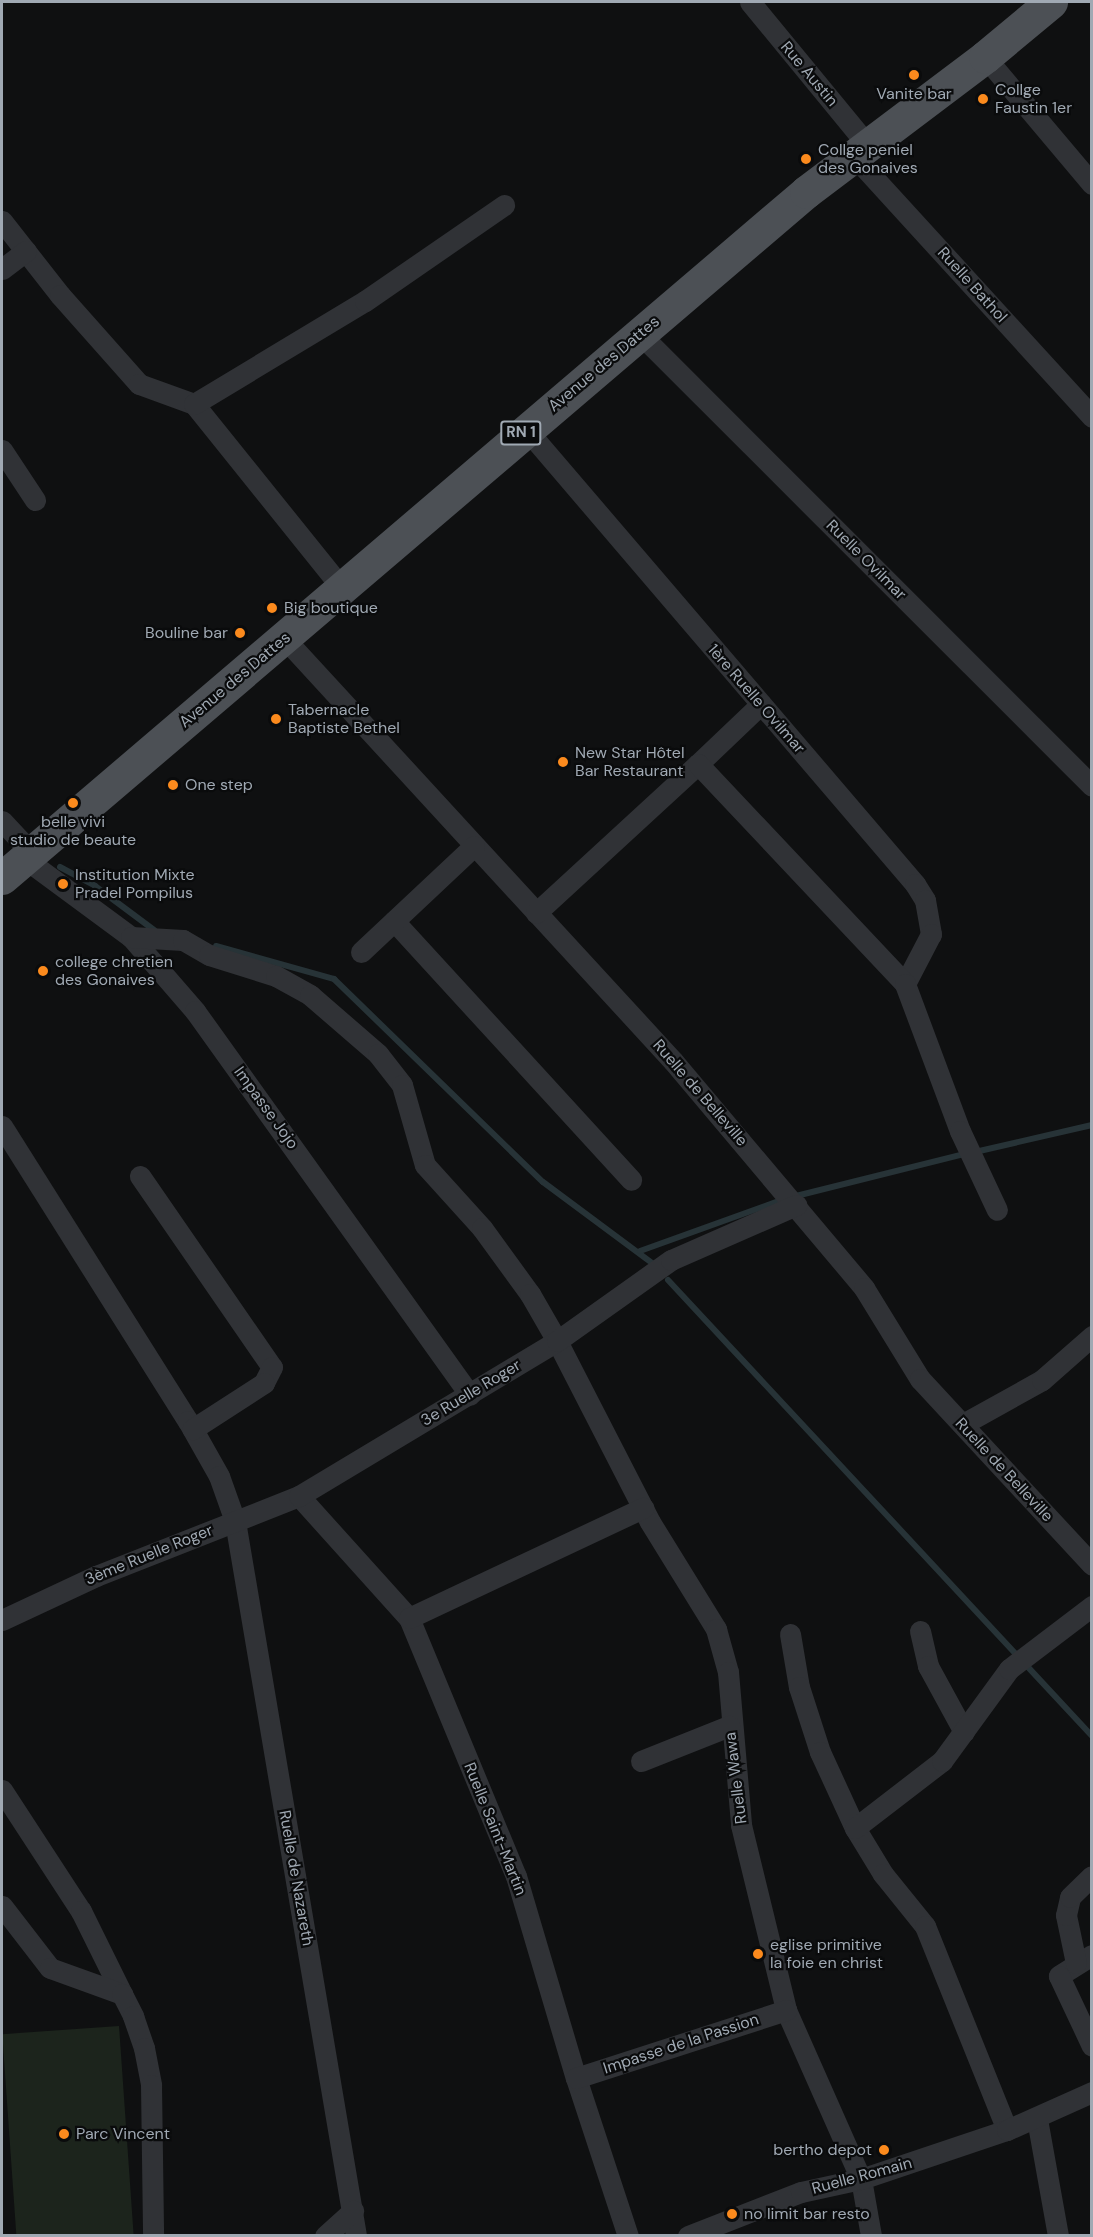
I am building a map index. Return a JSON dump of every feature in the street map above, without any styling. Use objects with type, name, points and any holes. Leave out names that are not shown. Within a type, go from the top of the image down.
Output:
[{"type":"main road","name":"Avenue des Dattes","points":[[19,863],[285,639],[341,586],[526,429],[861,150],[985,57],[1051,2]]},
{"type":"street","name":"Rue Austin","points":[[750,2],[861,150]]},
{"type":"street","points":[[985,57],[1092,184]]},
{"type":"street","name":"Ruelle Bathol","points":[[861,150],[1092,417]]},
{"type":"street","points":[[194,404],[365,301],[504,205]]},
{"type":"street","points":[[2,221],[139,384],[194,404],[341,586]]},
{"type":"street","points":[[2,269],[26,251]]},
{"type":"street","name":"Ruelle Ovilmar","points":[[640,334],[1092,786]]},
{"type":"street","name":"1ère Ruelle Ovilmar","points":[[526,429],[926,900],[932,934],[905,984]]},
{"type":"street","points":[[2,450],[35,500]]},
{"type":"street","name":"Ruelle de Belleville","points":[[285,639],[674,1061],[864,1288],[920,1379],[1092,1565]]},
{"type":"street","points":[[536,913],[761,704]]},
{"type":"street","points":[[698,764],[905,984],[960,1131],[997,1210]]},
{"type":"street","name":"Impasse Jojo","points":[[2,821],[19,863],[131,938],[195,1011],[470,1395]]},
{"type":"street","points":[[362,952],[474,846]]},
{"type":"street","points":[[394,921],[631,1180]]},
{"type":"street","name":"Ruelle Wawa","points":[[131,938],[174,938],[209,955],[276,976],[310,995],[378,1054],[402,1085],[425,1165],[482,1228],[530,1294],[557,1341],[643,1508],[717,1629],[728,1672],[729,1726],[741,1825],[786,2010],[861,2179],[871,2235]]},
{"type":"street","name":"Ruelle de Nazareth","points":[[2,1126],[193,1429],[219,1476],[235,1521],[356,2235]]},
{"type":"street","points":[[140,1176],[273,1367],[264,1383],[193,1429]]},
{"type":"street","name":"3e Ruelle Roger","points":[[299,1496],[557,1341],[671,1260],[791,1199]]},
{"type":"street","points":[[963,1424],[1042,1380],[1092,1336]]},
{"type":"street","name":"3ème Ruelle Roger","points":[[2,1620],[96,1576],[299,1496]]},
{"type":"street","name":"Ruelle Saint-Martin","points":[[299,1496],[409,1618],[516,1875],[576,2078],[628,2235]]},
{"type":"street","points":[[409,1618],[643,1508]]},
{"type":"street","points":[[855,1828],[942,1761],[1009,1669],[1092,1606]]},
{"type":"street","points":[[920,1631],[933,1677],[964,1732]]},
{"type":"street","points":[[790,1634],[800,1687],[819,1752],[855,1828],[883,1874],[925,1926],[1007,2130]]},
{"type":"street","points":[[641,1761],[729,1726]]},
{"type":"street","points":[[2,1790],[81,1911],[122,1994],[144,2048],[151,2085],[153,2235]]},
{"type":"street","points":[[1092,1876],[1070,1897],[1066,1915],[1084,1959],[1059,1976],[1092,2046]]},
{"type":"street","points":[[2,1906],[50,1968],[122,1994]]},
{"type":"street","name":"Impasse de la Passion","points":[[576,2078],[786,2010]]},
{"type":"street","name":"Ruelle Romain","points":[[688,2235],[801,2192],[861,2179],[1007,2130],[1037,2119],[1092,2092]]},
{"type":"street","points":[[1037,2119],[1058,2235]]},
{"type":"street","points":[[326,2235],[353,2211]]},
{"type":"shaded area","name":"Parc Vincent","points":[[119,2026],[134,2234],[16,2236],[2,2034]]},
{"type":"waterway","points":[[60,867],[95,886],[154,930]]},
{"type":"waterway","points":[[216,946],[334,979],[543,1182],[652,1263]]},
{"type":"waterway","points":[[975,1152],[1092,1125]]},
{"type":"waterway","points":[[792,1197],[965,1154]]},
{"type":"waterway","points":[[640,1251],[782,1200]]},
{"type":"waterway","points":[[668,1280],[1092,1736]]},
{"type":"place","name":"Vanite bar","points":[[914,75]]},
{"type":"place","name":"Collge Faustin 1er","points":[[983,99]]},
{"type":"place","name":"Collge peniel des Gonaives","points":[[806,159]]},
{"type":"place","name":"Big boutique","points":[[272,608]]},
{"type":"place","name":"Bouline bar","points":[[240,633]]},
{"type":"place","name":"Tabernacle Baptiste Bethel","points":[[276,719]]},
{"type":"place","name":"New Star Hôtel Bar Restaurant","points":[[563,762]]},
{"type":"place","name":"One step","points":[[173,785]]},
{"type":"place","name":"belle vivi studio de beaute","points":[[73,803]]},
{"type":"place","name":"Institution Mixte Pradel Pompilus","points":[[63,884]]},
{"type":"place","name":"college chretien des Gonaives","points":[[43,971]]},
{"type":"place","name":"eglise primitive la foie en christ","points":[[758,1954]]},
{"type":"place","name":"Parc Vincent","points":[[64,2134]]},
{"type":"place","name":"bertho depot","points":[[884,2150]]},
{"type":"place","name":"no limit bar resto","points":[[732,2214]]}]
